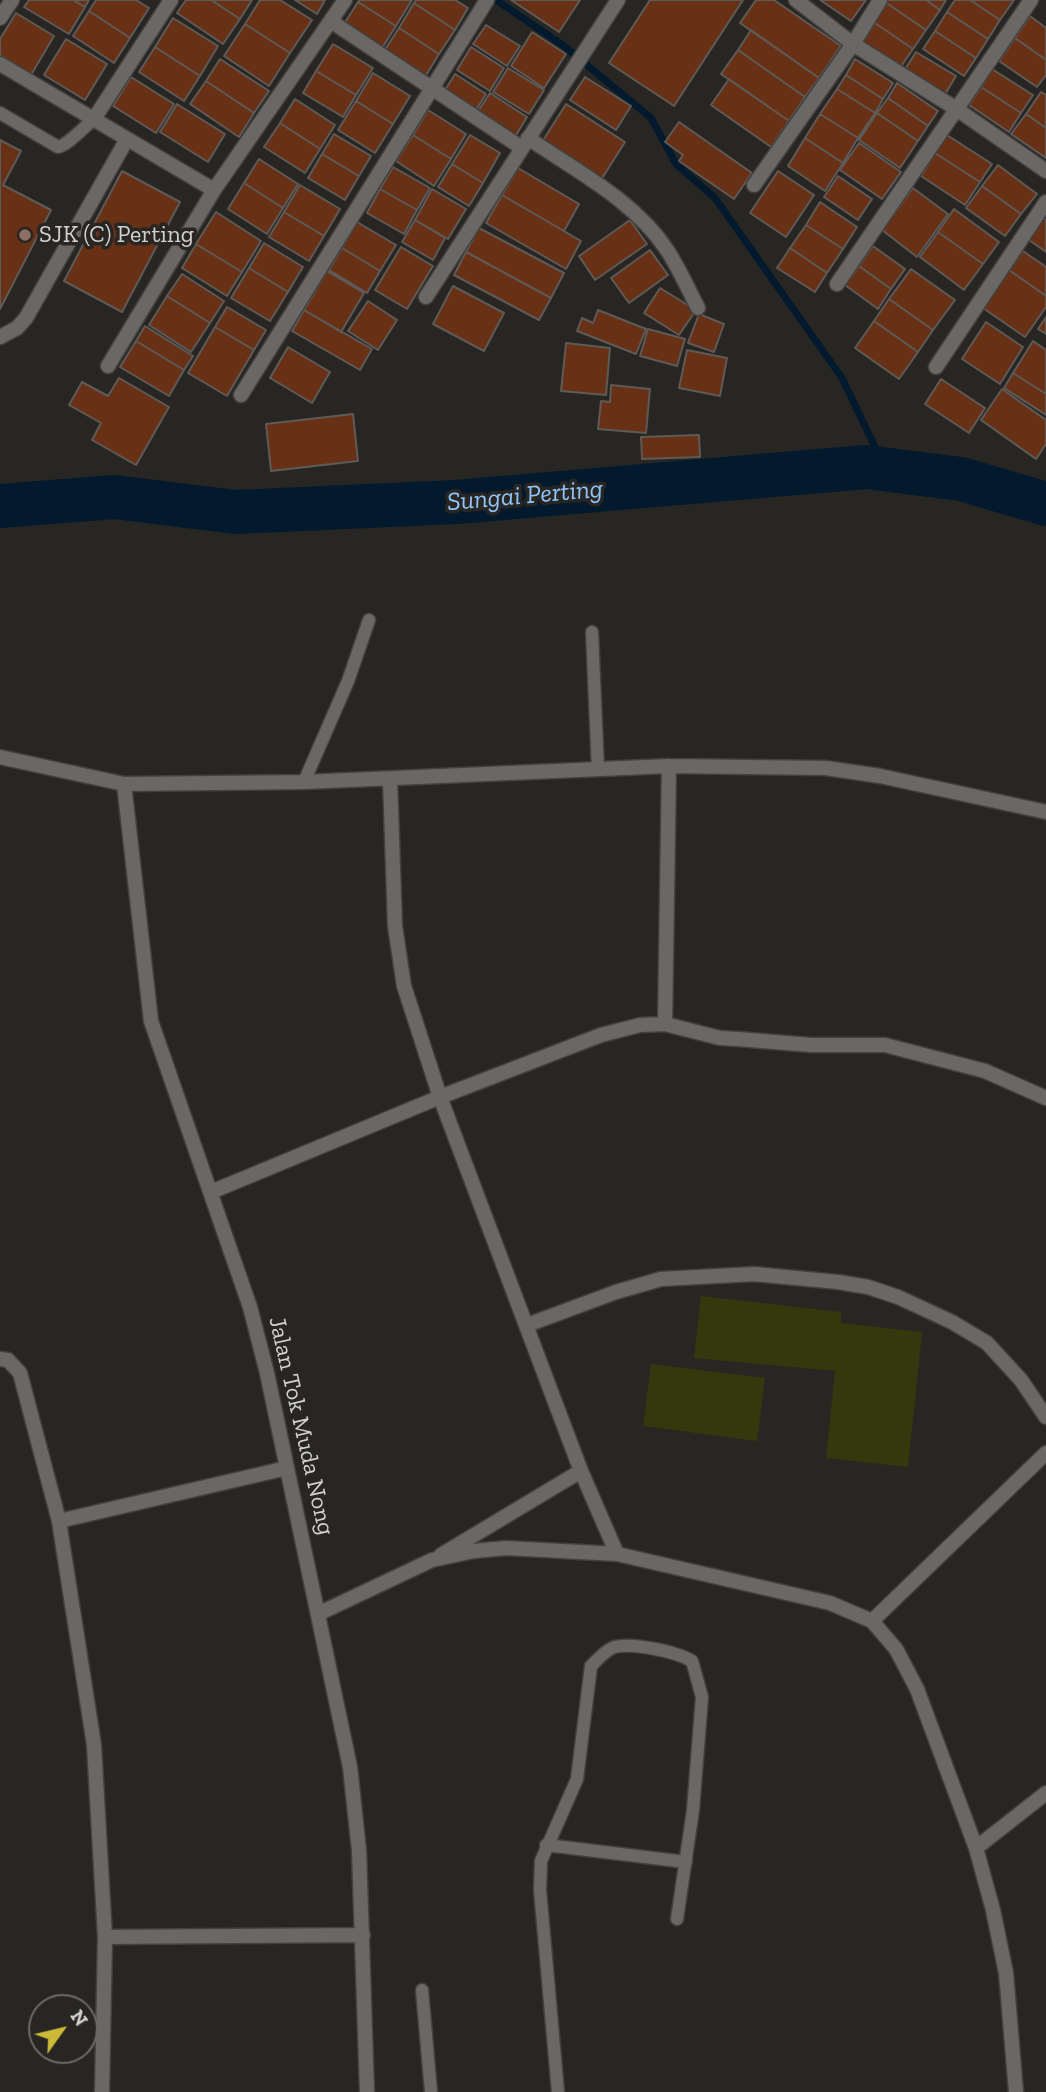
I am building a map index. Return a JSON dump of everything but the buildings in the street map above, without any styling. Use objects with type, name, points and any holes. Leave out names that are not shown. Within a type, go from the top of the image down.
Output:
[{"type":"street","points":[[0,18],[12,0]]},
{"type":"street","points":[[94,119],[172,0]]},
{"type":"street","points":[[108,366],[214,190],[345,0]]},
{"type":"street","points":[[426,297],[618,0]]},
{"type":"street","points":[[796,0],[853,44],[955,108],[1046,171]]},
{"type":"street","points":[[754,185],[853,44],[880,0]]},
{"type":"street","points":[[837,284],[1031,0]]},
{"type":"street","points":[[241,394],[485,3]]},
{"type":"street","points":[[332,22],[431,90],[606,191],[647,226],[668,251],[698,309]]},
{"type":"street","points":[[0,64],[214,190]]},
{"type":"street","points":[[0,337],[17,328],[26,318],[127,139]]},
{"type":"street","points":[[936,367],[1046,202]]},
{"type":"street","points":[[0,757],[124,784],[304,782],[668,766],[826,768],[880,776],[1046,812]]},
{"type":"street","points":[[665,1024],[668,766]]},
{"type":"street","points":[[390,779],[397,956],[404,986],[440,1097],[581,1471],[617,1554]]},
{"type":"street","name":"Jalan Tok Muda Nong","points":[[124,784],[151,1021],[250,1307],[320,1613],[350,1767],[359,1850],[367,2092]]},
{"type":"street","points":[[211,1192],[440,1097],[601,1035],[640,1026],[665,1024],[720,1038],[811,1045],[885,1045],[985,1071],[1046,1098]]},
{"type":"street","points":[[527,1325],[660,1279],[754,1274],[867,1287],[898,1297],[952,1322],[987,1343],[1021,1380],[1046,1417]]},
{"type":"street","points":[[0,1359],[8,1360],[20,1373],[59,1521],[94,1745],[105,1937],[102,2092]]},
{"type":"street","points":[[872,1621],[1046,1453]]},
{"type":"street","points":[[59,1521],[287,1468]]},
{"type":"street","points":[[320,1613],[432,1560],[581,1471]]},
{"type":"street","points":[[432,1560],[474,1551],[506,1548],[617,1554],[830,1603],[872,1621],[896,1649],[916,1689],[976,1848],[1006,1973],[1016,2092]]},
{"type":"street","points":[[976,1848],[1046,1793]]},
{"type":"street","points":[[105,1937],[363,1935]]},
{"type":"lane","points":[[0,113],[58,147],[66,145],[94,119]]},
{"type":"lane","points":[[304,782],[348,681],[369,620]]},
{"type":"lane","points":[[592,632],[598,770]]},
{"type":"lane","points":[[558,2092],[540,1890],[541,1861],[577,1779],[592,1666],[603,1654],[615,1647],[634,1647],[681,1655],[692,1661],[697,1675],[702,1697],[693,1810],[677,1919]]},
{"type":"lane","points":[[546,1845],[686,1862]]},
{"type":"lane","points":[[422,1990],[431,2092]]},
{"type":"green space","points":[[701,1296],[841,1312],[841,1323],[922,1332],[908,1467],[826,1458],[835,1371],[694,1358]]},
{"type":"green space","points":[[651,1364],[765,1378],[757,1441],[643,1426]]},
{"type":"waterway","points":[[496,0],[564,46],[651,118],[676,164],[715,198],[842,378],[886,470]]},
{"type":"waterway","name":"Sungai Perting","points":[[0,506],[114,497],[236,512],[456,502],[866,467],[961,479],[1046,504]]},
{"type":"place","name":"SJK (C) Perting","points":[[25,235]]}]
